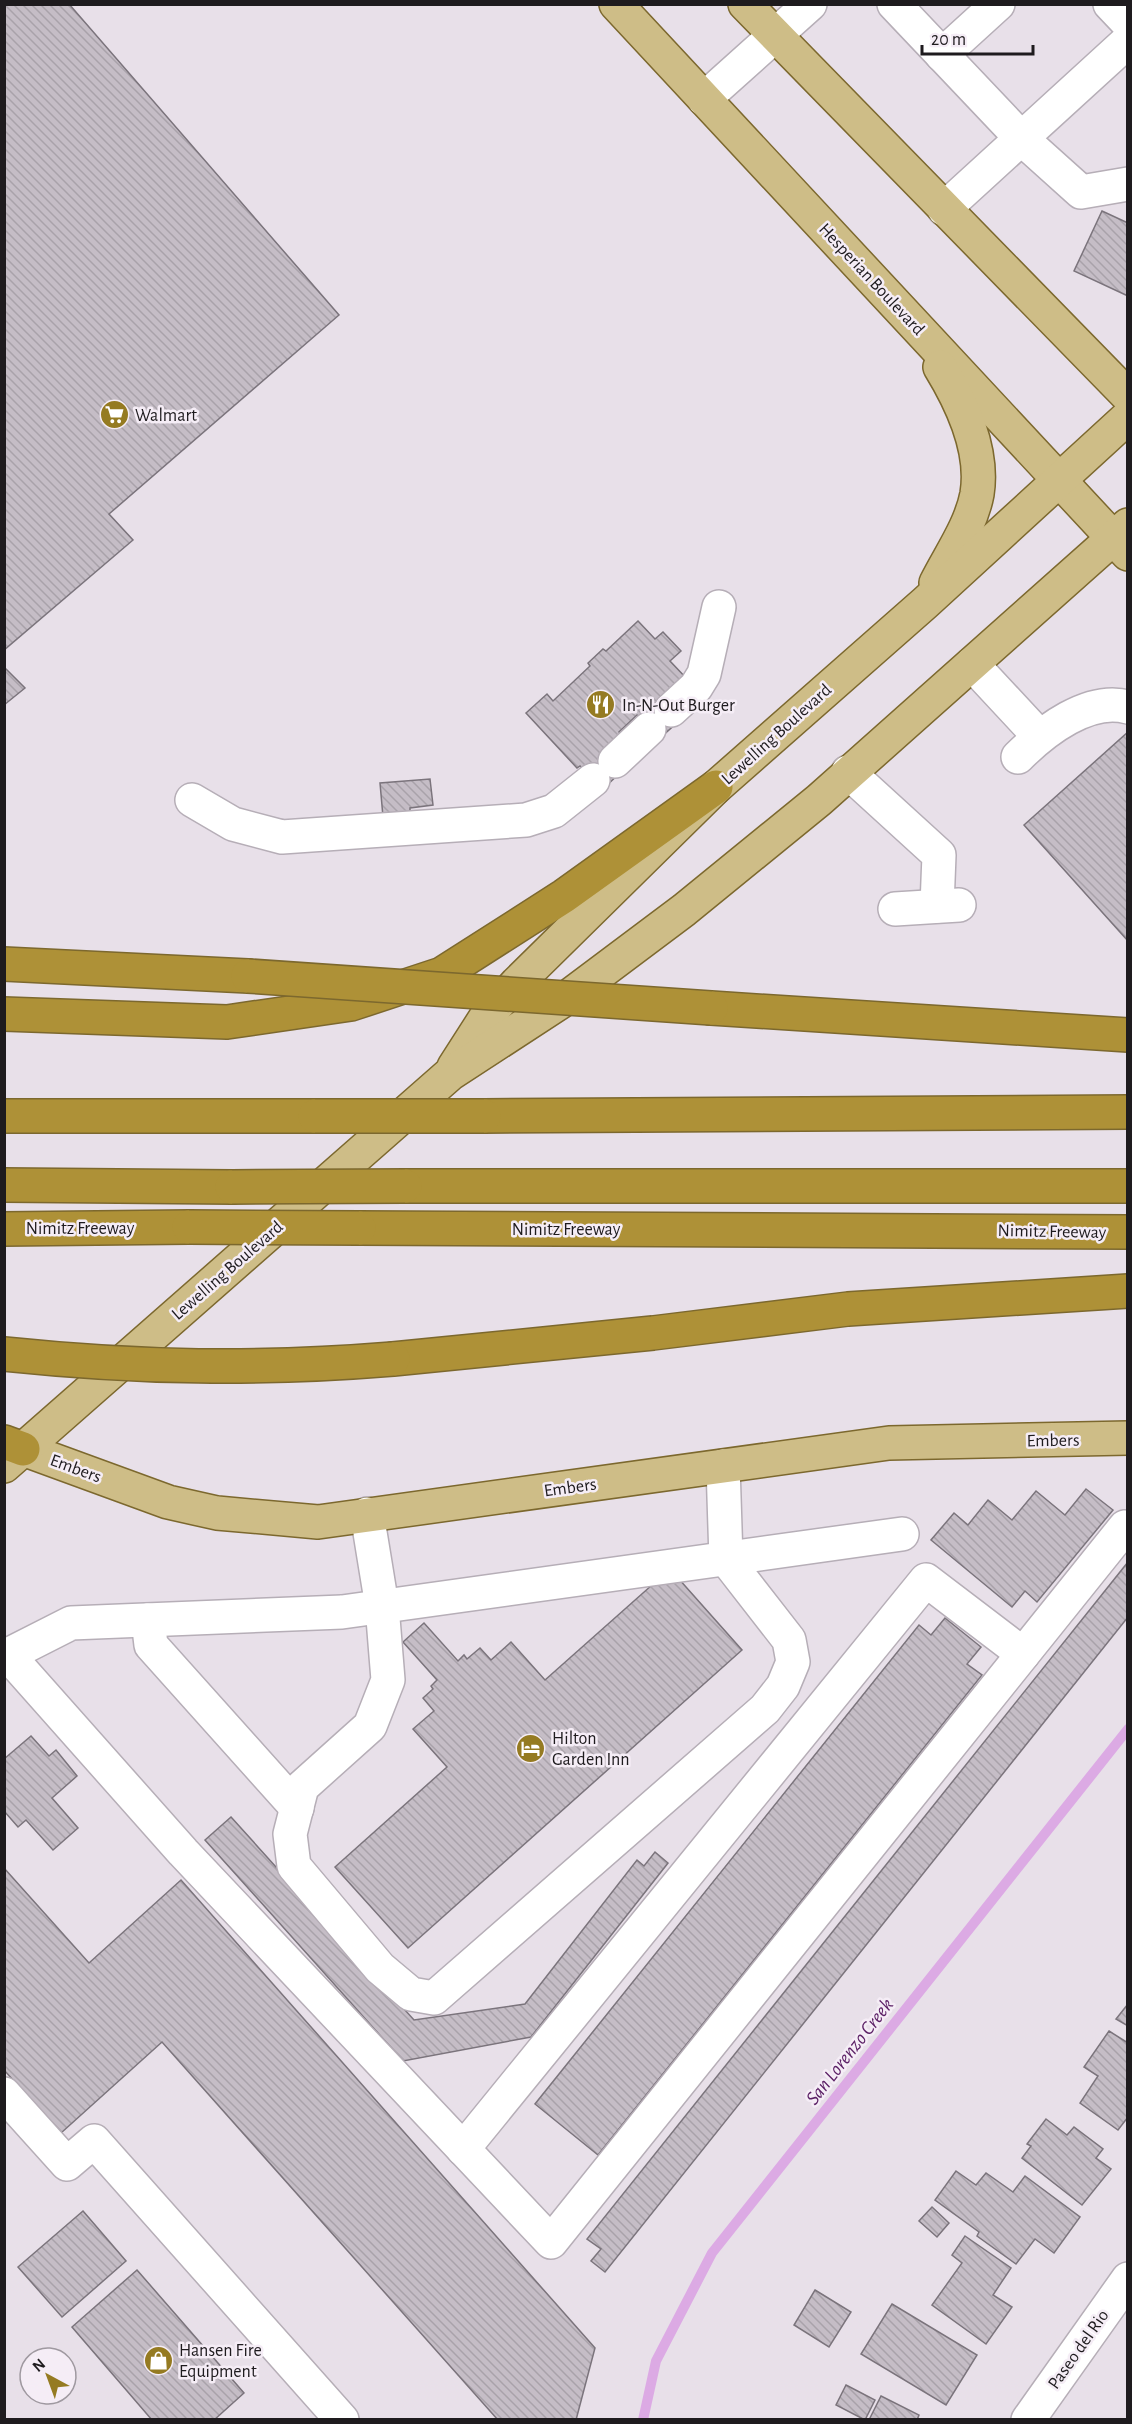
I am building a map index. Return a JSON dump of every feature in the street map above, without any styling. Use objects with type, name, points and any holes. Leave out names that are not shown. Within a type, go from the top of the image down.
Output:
[{"type":"highway","points":[[4,1014],[227,1022],[351,1004],[442,975],[564,896],[716,787]]},
{"type":"highway","points":[[4,964],[248,976],[1128,1035]]},
{"type":"highway","points":[[4,1116],[1128,1112]]},
{"type":"highway","points":[[4,1185],[1128,1186]]},
{"type":"highway","name":"Nimitz Freeway","points":[[4,1229],[189,1227],[1128,1232]]},
{"type":"highway","points":[[4,1354],[90,1363],[244,1368],[393,1359],[653,1333],[848,1309],[1128,1291]]},
{"type":"main road","name":"Hesperian Boulevard","points":[[616,4],[669,58],[704,99],[1059,481],[1123,539]]},
{"type":"main road","points":[[745,4],[1128,396]]},
{"type":"main road","points":[[916,326],[955,396],[974,443],[979,472],[976,495],[967,524],[925,603]]},
{"type":"main road","name":"Lewelling Boulevard","points":[[450,1074],[486,1017],[517,983],[716,787],[925,603],[1128,417]]},
{"type":"main road","name":"Lewelling Boulevard","points":[[11,1452],[450,1074],[568,997],[684,910],[972,664],[1123,539]]},
{"type":"main road","name":"Embers","points":[[11,1452],[168,1502],[217,1513],[318,1521],[889,1443],[1128,1438]]},
{"type":"street","points":[[704,99],[776,37],[810,4]]},
{"type":"street","points":[[894,4],[1022,139],[1081,192],[1128,184]]},
{"type":"street","points":[[942,55],[998,4]]},
{"type":"street","points":[[1110,4],[1128,23]]},
{"type":"street","points":[[944,209],[1128,41]]},
{"type":"street","points":[[192,800],[233,824],[282,837],[526,820],[554,811],[604,770],[696,687],[704,674],[719,607]]},
{"type":"street","points":[[972,664],[1028,746],[1090,709],[1116,704],[1128,707]]},
{"type":"street","points":[[848,772],[939,855],[948,905],[896,909]]},
{"type":"street","points":[[366,1515],[382,1606],[388,1680],[370,1726],[302,1787],[290,1834],[294,1866],[380,1968],[411,1994],[434,1998],[765,1709],[783,1686],[793,1662],[789,1640],[726,1558],[723,1466]]},
{"type":"street","points":[[902,1534],[342,1611],[71,1623],[6,1656],[183,1852],[551,2242],[1125,1527]]},
{"type":"street","points":[[463,2149],[926,1580],[1023,1654]]},
{"type":"street","points":[[148,1620],[151,1645],[297,1809]]},
{"type":"street","points":[[4,2094],[67,2164],[94,2141],[342,2420]]},
{"type":"street","name":"Paseo del Rio","points":[[1028,2420],[1128,2279]]},
{"type":"building","name":"Walmart","points":[[4,4],[69,4],[339,315],[109,514],[133,540],[4,650]]},
{"type":"building","points":[[1102,211],[1128,223],[1128,296],[1074,271]]},
{"type":"building","name":"In-N-Out Burger","points":[[638,621],[655,639],[663,632],[681,651],[670,661],[687,679],[680,720],[659,739],[637,715],[619,732],[623,735],[623,770],[602,790],[580,766],[577,768],[526,713],[547,694],[553,701],[590,666],[588,663],[603,649],[606,651]]},
{"type":"building","points":[[4,667],[25,688],[4,705]]},
{"type":"building","points":[[1128,732],[1128,941],[1024,825]]},
{"type":"building","points":[[430,779],[433,805],[410,808],[410,814],[383,817],[380,783]]},
{"type":"building","points":[[1086,1489],[1113,1510],[1037,1602],[1025,1591],[1012,1607],[931,1540],[954,1513],[968,1525],[988,1500],[1012,1520],[1036,1491],[1065,1515]]},
{"type":"building","points":[[1128,1562],[1128,1617],[605,2272],[591,2261],[601,2249],[587,2239]]},
{"type":"building","name":"Hilton Garden Inn","points":[[670,1569],[742,1650],[408,1948],[335,1867],[447,1767],[413,1729],[434,1711],[423,1698],[433,1689],[431,1686],[437,1680],[403,1642],[424,1623],[458,1661],[464,1655],[467,1659],[480,1648],[491,1660],[511,1642],[545,1680]]},
{"type":"building","points":[[945,1618],[981,1647],[967,1664],[982,1675],[598,2155],[535,2104],[919,1625],[931,1635]]},
{"type":"building","points":[[31,1736],[49,1756],[56,1750],[77,1776],[52,1798],[78,1828],[53,1850],[26,1820],[18,1827],[4,1811],[4,1759]]},
{"type":"building","points":[[231,1817],[414,2020],[525,2004],[637,1860],[644,1866],[655,1852],[668,1863],[531,2037],[403,2061],[205,1840]]},
{"type":"building","points":[[4,1868],[89,1963],[181,1880],[595,2348],[576,2420],[498,2420],[162,2042],[61,2133],[4,2070]]},
{"type":"building","points":[[1128,2004],[1128,2026],[1116,2019]]},
{"type":"building","points":[[1109,2031],[1128,2043],[1128,2117],[1118,2130],[1080,2103],[1098,2076],[1084,2067]]},
{"type":"building","points":[[1046,2119],[1067,2135],[1074,2127],[1103,2149],[1096,2158],[1111,2169],[1082,2205],[1022,2158],[1031,2146],[1027,2144]]},
{"type":"building","points":[[956,2171],[976,2185],[986,2173],[1013,2192],[1025,2176],[1080,2217],[1054,2253],[1035,2239],[1016,2264],[977,2236],[979,2232],[935,2200]]},
{"type":"building","points":[[932,2207],[949,2223],[937,2237],[919,2221]]},
{"type":"building","points":[[83,2211],[126,2261],[62,2317],[18,2267]]},
{"type":"building","points":[[965,2236],[1011,2268],[993,2295],[1012,2307],[986,2344],[932,2305],[962,2263],[952,2255]]},
{"type":"building","name":"Hansen Fire Equipment","points":[[137,2270],[244,2393],[214,2420],[152,2420],[72,2327]]},
{"type":"building","points":[[815,2290],[851,2312],[829,2347],[794,2325]]},
{"type":"building","points":[[892,2304],[977,2355],[946,2405],[861,2354]]},
{"type":"building","points":[[846,2385],[875,2400],[865,2420],[836,2405]]},
{"type":"building","points":[[881,2396],[919,2415],[917,2420],[869,2420]]},
{"type":"waterway","name":"San Lorenzo Creek","points":[[643,2420],[656,2361],[712,2253],[1128,1729]]},
{"type":"place","name":"Walmart","points":[[114,415]]},
{"type":"place","name":"In-N-Out Burger","points":[[601,705]]},
{"type":"place","name":"Hilton Garden Inn","points":[[531,1748]]},
{"type":"place","name":"Hansen Fire Equipment","points":[[158,2360]]}]
